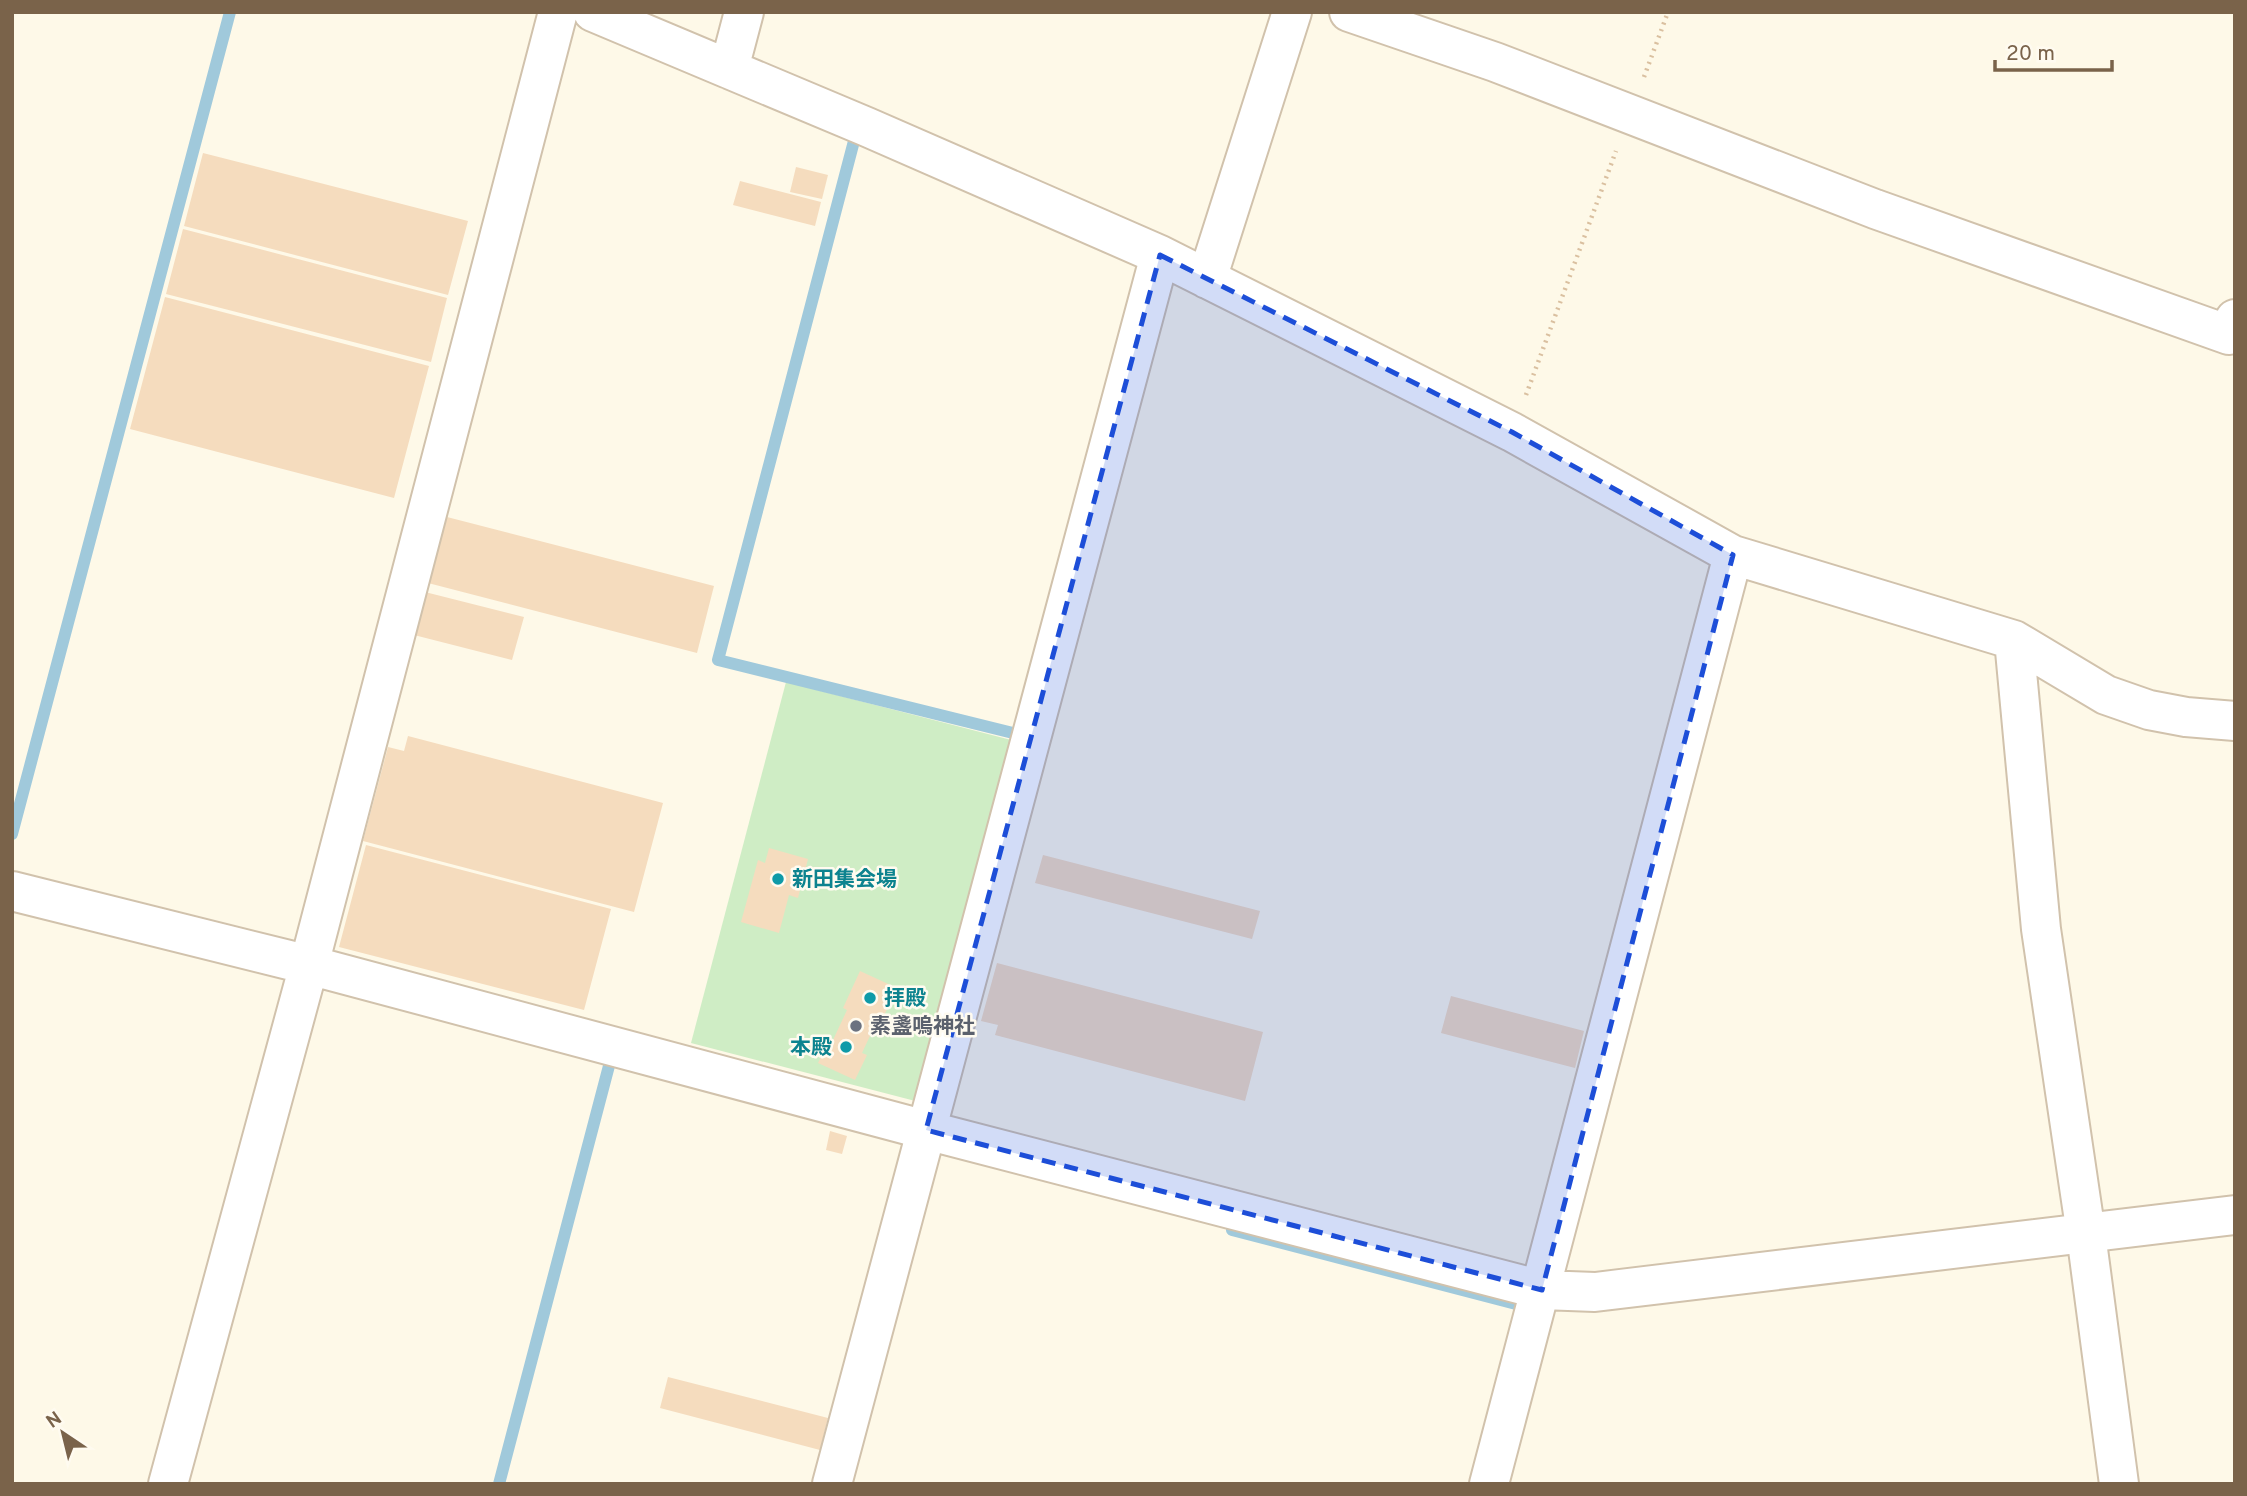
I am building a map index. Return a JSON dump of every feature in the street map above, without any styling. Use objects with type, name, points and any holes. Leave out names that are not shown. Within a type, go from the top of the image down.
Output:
[{"type":"street","points":[[168,1484],[309,965],[558,12]]},
{"type":"street","points":[[593,12],[867,127],[1160,255],[1512,432],[1733,555],[2014,640],[2106,695],[2149,710],[2186,717],[2235,721]]},
{"type":"street","points":[[729,69],[744,12]]},
{"type":"street","points":[[1207,279],[1292,12]]},
{"type":"street","points":[[1349,12],[1495,62],[1875,209],[2230,335],[2235,319]]},
{"type":"street","points":[[832,1484],[1160,255]]},
{"type":"street","points":[[1489,1484],[1733,555]]},
{"type":"street","points":[[2014,640],[2041,929],[2086,1234],[2119,1484]]},
{"type":"street","points":[[12,891],[309,965],[926,1130],[1542,1290],[1595,1292],[2235,1215]]},
{"type":"path","points":[[1512,432],[1668,12]]},
{"type":"highlighted area","points":[[1160,255],[1512,432],[1733,555],[1542,1290],[926,1130]]},
{"type":"green space","points":[[786,682],[1019,742],[923,1103],[691,1043]]},
{"type":"building","points":[[203,153],[468,221],[448,295],[184,226]]},
{"type":"building","points":[[796,167],[828,175],[822,199],[790,192]]},
{"type":"building","points":[[740,181],[821,202],[815,226],[733,205]]},
{"type":"building","points":[[183,229],[447,298],[431,362],[166,294]]},
{"type":"building","points":[[165,297],[429,366],[394,498],[130,429]]},
{"type":"building","points":[[447,517],[714,586],[697,653],[428,583]]},
{"type":"building","points":[[425,592],[524,617],[512,660],[414,635]]},
{"type":"building","points":[[408,736],[663,803],[634,912],[363,841],[388,747],[404,751]]},
{"type":"building","points":[[366,845],[611,909],[584,1010],[339,947]]},
{"type":"building","name":"新田集会場","points":[[769,848],[808,859],[798,898],[789,895],[779,933],[741,922],[758,860],[765,863]]},
{"type":"building","points":[[1043,855],[1260,911],[1252,939],[1035,883]]},
{"type":"building","points":[[997,963],[1263,1032],[1245,1101],[995,1035],[998,1025],[981,1021]]},
{"type":"building","points":[[860,971],[897,988],[862,1053],[867,1055],[855,1080],[818,1063],[830,1038],[833,1040],[847,1010],[843,1008]]},
{"type":"building","points":[[1451,996],[1584,1031],[1575,1068],[1441,1033]]},
{"type":"building","points":[[830,1131],[847,1136],[842,1154],[826,1150]]},
{"type":"building","points":[[668,1377],[828,1418],[820,1450],[660,1408]]},
{"type":"waterway","points":[[12,834],[230,12]]},
{"type":"waterway","points":[[854,141],[718,660],[1013,733]]},
{"type":"waterway","points":[[499,1484],[610,1062]]},
{"type":"waterway","points":[[1232,1230],[1516,1304]]},
{"type":"place","name":"新田集会場","points":[[778,879]]},
{"type":"place","name":"拝殿","points":[[870,998]]},
{"type":"place","name":"素盞嗚神社","points":[[856,1026]]},
{"type":"place","name":"本殿","points":[[846,1047]]}]
